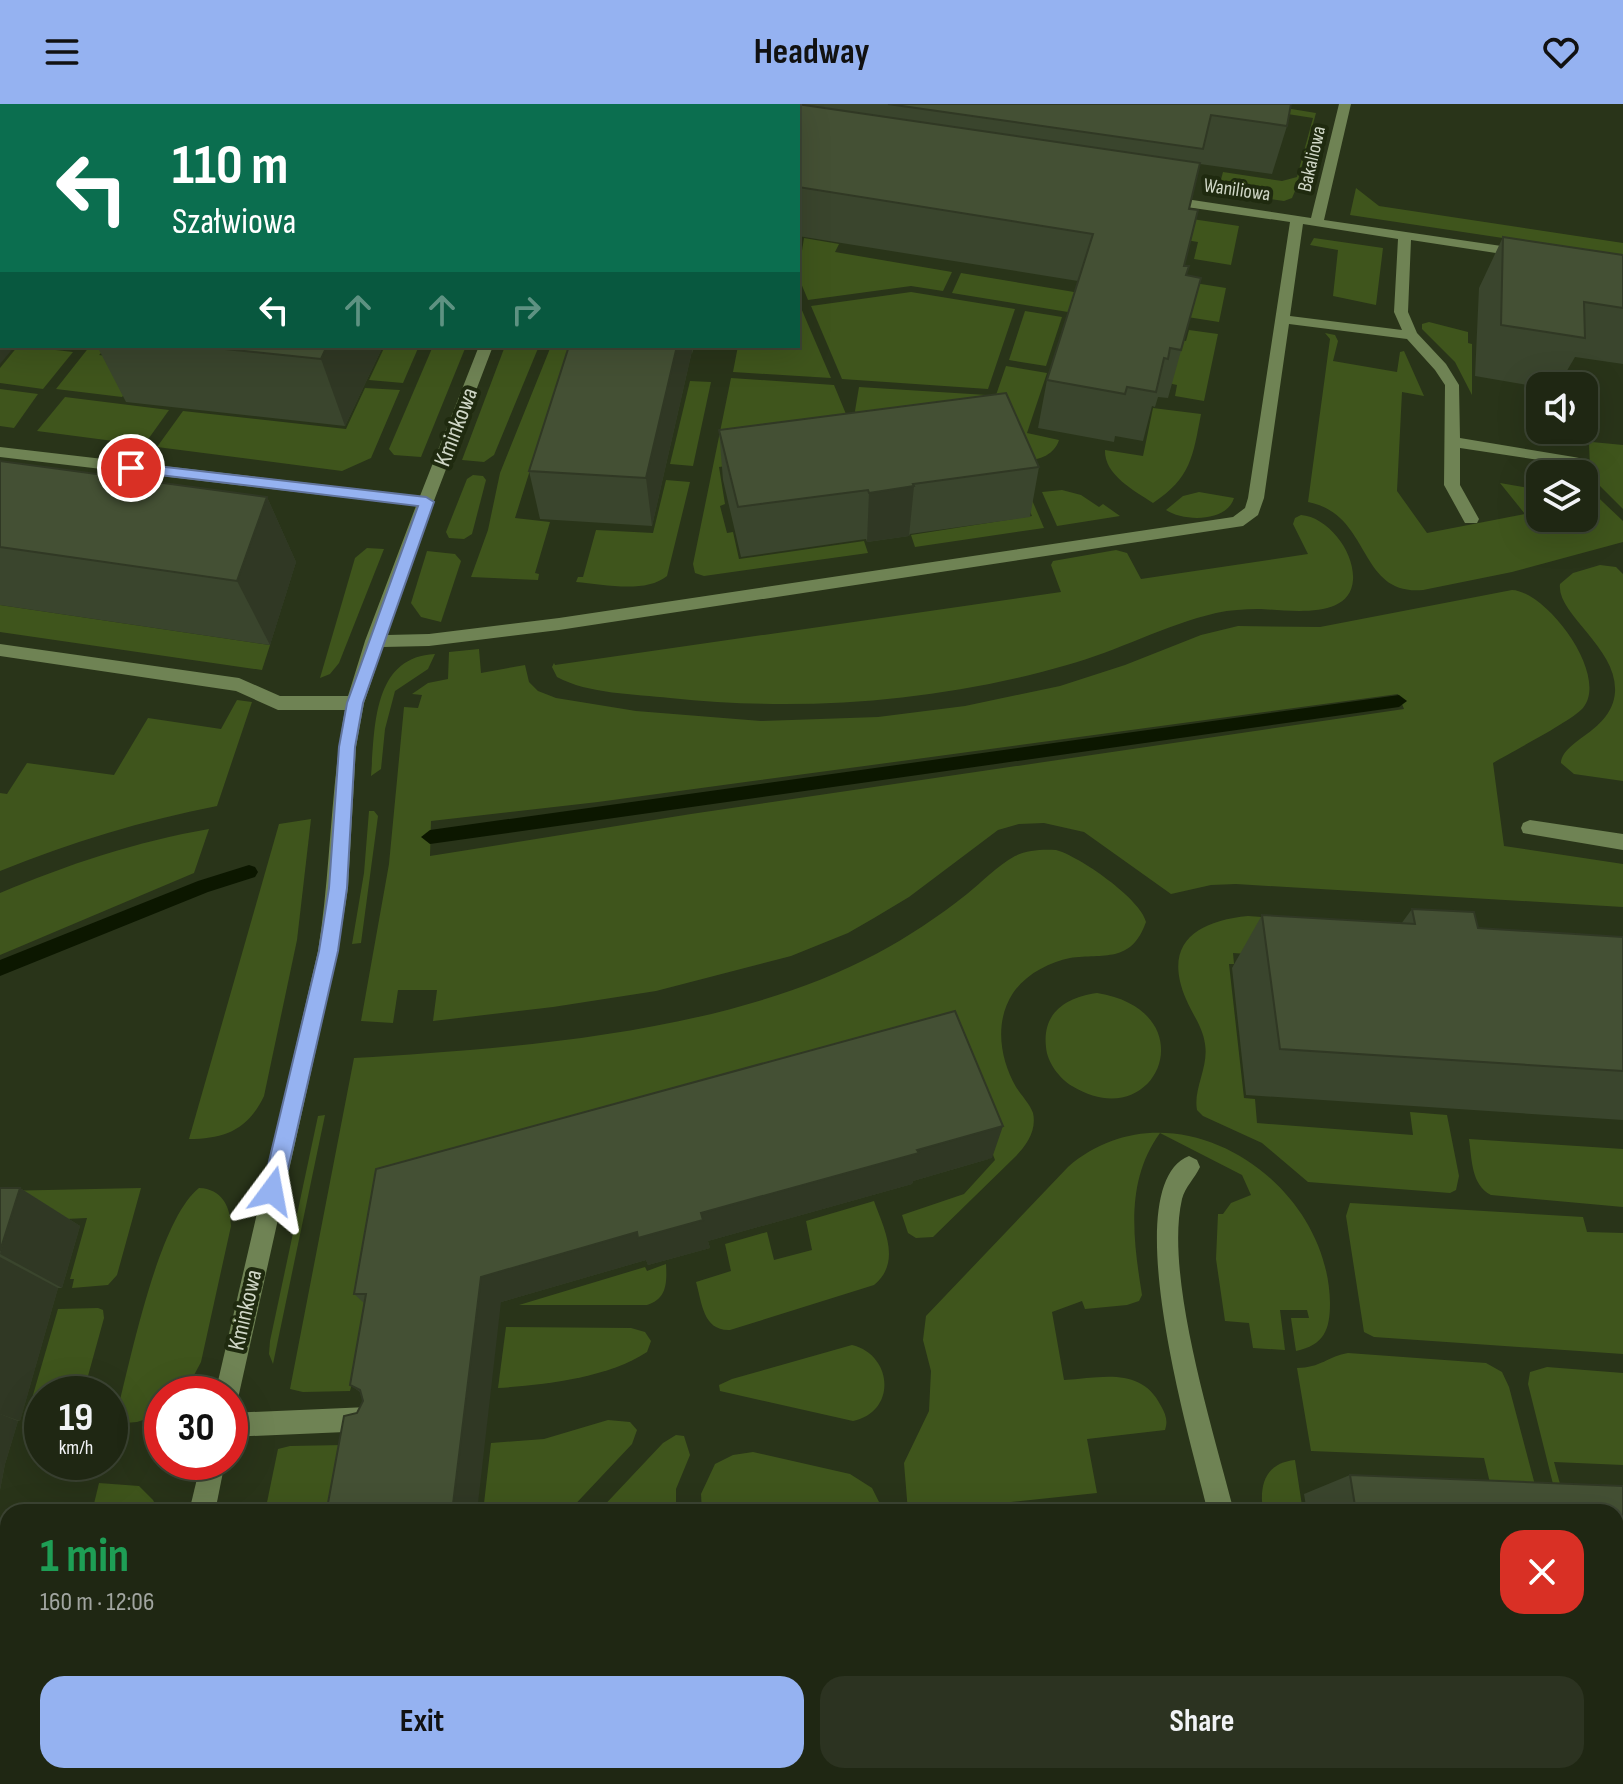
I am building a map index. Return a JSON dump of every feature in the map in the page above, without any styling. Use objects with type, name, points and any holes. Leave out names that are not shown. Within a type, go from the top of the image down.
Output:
[{"type":"street","name":"Bakaliowa","points":[[1317,222],[1345,104]]},
{"type":"street","name":"Waniliowa","points":[[1148,197],[1530,254]]},
{"type":"street","points":[[374,641],[429,640],[559,624],[1237,522],[1252,511],[1256,498],[1297,219]]},
{"type":"street","points":[[1405,235],[1400,305],[1411,335],[1441,367],[1452,385],[1452,485],[1471,519]]},
{"type":"street","points":[[1282,319],[1411,335]]},
{"type":"street","name":"Kminkowa","points":[[231,1376],[328,951],[338,888],[347,747],[355,703],[374,641],[485,348]]},
{"type":"street","points":[[1452,442],[1562,460]]},
{"type":"street","points":[[0,452],[426,502]]},
{"type":"street","points":[[0,650],[239,685],[278,703],[355,703]]},
{"type":"street","points":[[1530,828],[1623,842]]},
{"type":"street","points":[[1189,1167],[1173,1192],[1168,1218],[1171,1274],[1189,1376],[1219,1504]]},
{"type":"street","points":[[248,1424],[376,1419]]},
{"type":"street","points":[[204,1504],[209,1480]]},
{"type":"green space","points":[[1260,104],[1316,113],[1295,191],[1292,198],[1284,201],[1228,193],[1219,187],[1223,172],[1282,181],[1297,177],[1313,118],[1242,107]]},
{"type":"green space","points":[[1356,188],[1379,206],[1623,243],[1623,256],[1350,215]]},
{"type":"green space","points":[[1031,195],[1239,226],[1231,265],[1194,259],[1198,242],[1155,235]]},
{"type":"green space","points":[[804,238],[839,244],[835,252],[952,272],[943,291],[911,286],[808,300],[800,281]]},
{"type":"green space","points":[[1314,238],[1383,248],[1376,305],[1333,296],[1338,250],[1310,245]]},
{"type":"green space","points":[[961,273],[1080,293],[1074,313],[952,293]]},
{"type":"green space","points":[[1182,281],[1226,288],[1219,322],[1181,316]]},
{"type":"green space","points":[[911,292],[1015,309],[988,389],[842,379],[811,306]]},
{"type":"green space","points":[[800,308],[831,378],[733,372],[738,348],[800,348]]},
{"type":"green space","points":[[1025,311],[1062,317],[1046,366],[1009,360]]},
{"type":"green space","points":[[1429,322],[1468,332],[1468,343],[1472,344],[1472,395],[1455,362],[1422,329],[1422,324]]},
{"type":"green space","points":[[1189,330],[1218,334],[1204,401],[1175,396],[1177,385],[1159,381],[1169,338],[1186,341]]},
{"type":"green space","points":[[1325,333],[1335,335],[1338,341],[1333,361],[1397,372],[1400,352],[1404,351],[1424,396],[1402,392],[1397,491],[1427,533],[1525,514],[1500,483],[1526,488],[1526,532],[1598,532],[1598,497],[1623,521],[1623,542],[1512,572],[1423,590],[1402,588],[1386,580],[1374,568],[1344,522],[1329,509],[1308,502],[1330,339]]},
{"type":"green space","points":[[16,348],[73,352],[43,389],[0,383],[0,368]]},
{"type":"green space","points":[[88,348],[106,348],[99,355],[153,361],[122,397],[56,389]]},
{"type":"green space","points":[[384,348],[418,348],[403,383],[369,380]]},
{"type":"green space","points":[[432,348],[465,348],[421,457],[394,455],[389,449]]},
{"type":"green space","points":[[504,348],[538,348],[494,455],[484,462],[462,460]]},
{"type":"green space","points":[[550,348],[568,348],[515,518],[550,522],[535,573],[539,574],[538,580],[471,577],[488,530],[500,473]]},
{"type":"green space","points":[[1006,366],[1047,373],[1027,433],[1059,440],[1050,453],[1042,457],[1026,461],[996,395]]},
{"type":"green space","points":[[731,378],[834,385],[860,448],[719,467],[725,504],[720,506],[727,533],[733,532],[739,559],[864,541],[868,553],[704,576],[695,573],[693,564]]},
{"type":"green space","points":[[690,381],[711,382],[693,466],[670,464]]},
{"type":"green space","points":[[859,387],[987,395],[1044,528],[915,547],[911,535],[1032,516],[994,431],[871,447],[855,411]]},
{"type":"green space","points":[[365,388],[400,390],[371,458],[342,471],[157,447],[183,411],[346,429]]},
{"type":"green space","points":[[0,389],[38,394],[14,428],[0,426]]},
{"type":"green space","points":[[65,397],[169,410],[144,445],[37,431]]},
{"type":"green space","points":[[1153,408],[1201,414],[1183,475],[1153,503],[1115,475],[1106,459],[1105,450],[1143,456]]},
{"type":"green space","points":[[1589,444],[1623,445],[1623,509],[1598,484],[1598,460],[1590,460]]},
{"type":"green space","points":[[473,475],[483,476],[486,480],[472,534],[464,539],[449,538],[446,532],[467,479]]},
{"type":"green space","points":[[666,480],[690,482],[667,576],[658,582],[636,586],[576,582],[578,577],[583,577],[596,530],[653,533]]},
{"type":"green space","points":[[1062,490],[1081,495],[1099,507],[1103,504],[1120,516],[1057,526],[1042,492]]},
{"type":"green space","points":[[1199,492],[1234,498],[1223,512],[1204,518],[1183,517],[1166,510],[1183,496]]},
{"type":"green space","points":[[1301,515],[1311,517],[1330,529],[1350,558],[1353,580],[1349,593],[1341,602],[1314,610],[1253,609],[1216,613],[1067,665],[970,688],[870,701],[720,702],[597,690],[557,677],[552,667],[554,663],[1061,592],[1051,565],[1053,561],[1116,550],[1127,553],[1141,579],[1308,554],[1293,524],[1295,518]]},
{"type":"green space","points":[[367,548],[384,549],[339,663],[330,674],[320,678],[355,558]]},
{"type":"green space","points":[[427,551],[455,554],[461,561],[441,622],[421,617],[411,603]]},
{"type":"green space","points":[[1600,565],[1616,567],[1623,574],[1623,781],[1574,774],[1561,763],[1570,747],[1606,717],[1615,692],[1607,661],[1561,595],[1560,584],[1573,573]]},
{"type":"green space","points":[[1512,590],[1526,594],[1541,604],[1557,619],[1581,656],[1588,676],[1589,693],[1583,708],[1576,714],[1493,763],[1504,846],[1623,864],[1623,907],[1236,884],[1211,885],[1171,894],[1084,832],[1044,823],[1019,824],[998,830],[909,897],[874,918],[848,933],[791,956],[656,991],[433,1021],[437,990],[398,990],[393,1023],[361,1021],[389,864],[404,707],[418,708],[422,695],[412,694],[428,683],[448,679],[449,652],[479,649],[481,673],[525,665],[529,682],[538,691],[556,698],[636,711],[761,721],[878,717],[965,706],[1060,686],[1201,635],[1238,626],[1320,627]],"holes":[[[1398,694],[1404,709],[691,814],[430,856],[431,821],[598,802]]]},
{"type":"green space","points":[[0,605],[270,645],[262,670],[0,632]]},
{"type":"green space","points":[[435,654],[428,669],[395,691],[385,729],[381,769],[371,776],[376,717],[388,681],[399,668],[414,658]]},
{"type":"green space","points":[[237,700],[252,702],[217,806],[107,833],[0,871],[0,793],[7,794],[27,763],[114,775],[148,718],[221,729]]},
{"type":"green space","points":[[369,811],[374,811],[378,816],[361,943],[352,944],[364,873]]},
{"type":"green space","points":[[311,819],[297,940],[264,1096],[258,1108],[234,1130],[213,1137],[189,1139],[279,824]]},
{"type":"green space","points":[[209,829],[194,873],[0,955],[0,893],[103,855]]},
{"type":"green space","points":[[1035,850],[1056,850],[1108,880],[1133,902],[1146,922],[1133,945],[1124,951],[1054,963],[1031,975],[1013,993],[1003,1016],[1001,1040],[1010,1076],[1033,1113],[1032,1132],[1019,1153],[933,1237],[916,1238],[908,1233],[902,1215],[964,1194],[995,1160],[949,1038],[358,1362],[350,1391],[303,1392],[290,1389],[354,1058],[553,1042],[689,1019],[755,1002],[818,981],[876,954],[945,911],[1015,856]]},
{"type":"green space","points":[[1248,916],[1300,920],[1376,962],[1233,953],[1234,964],[1229,964],[1244,1098],[1255,1099],[1257,1123],[1413,1135],[1410,1112],[1447,1115],[1459,1176],[1456,1190],[1450,1193],[1308,1182],[1262,1143],[1203,1116],[1197,1110],[1205,1044],[1186,999],[1178,963],[1189,938],[1200,930],[1213,923]]},
{"type":"green space","points":[[1097,993],[1132,1004],[1152,1022],[1161,1044],[1158,1066],[1147,1084],[1128,1096],[1102,1098],[1072,1086],[1054,1069],[1047,1053],[1046,1035],[1052,1016],[1076,998]]},
{"type":"green space","points":[[325,1115],[273,1364],[269,1354],[270,1341],[318,1116]]},
{"type":"green space","points":[[1160,1134],[1141,1171],[1134,1211],[1142,1295],[1139,1301],[1085,1309],[1082,1301],[1052,1312],[1064,1380],[1119,1377],[1143,1385],[1153,1393],[1163,1409],[1165,1430],[1087,1439],[1097,1493],[1011,1504],[907,1504],[904,1463],[929,1411],[931,1371],[923,1340],[926,1316],[1068,1167],[1109,1142]]},
{"type":"green space","points":[[1162,1134],[1196,1138],[1237,1154],[1273,1181],[1303,1216],[1322,1257],[1330,1303],[1327,1328],[1313,1345],[1296,1351],[1291,1318],[1309,1318],[1307,1310],[1280,1310],[1285,1350],[1253,1348],[1249,1323],[1225,1321],[1216,1259],[1218,1214],[1223,1214],[1231,1203],[1251,1195],[1242,1175]]},
{"type":"green space","points":[[1469,1139],[1623,1149],[1623,1207],[1491,1195],[1484,1191],[1476,1178]]},
{"type":"green space","points":[[141,1188],[117,1275],[108,1285],[72,1288],[74,1279],[70,1279],[87,1218],[0,1222],[0,1191]]},
{"type":"green space","points":[[199,1188],[214,1192],[229,1212],[231,1226],[201,1362],[194,1376],[144,1376],[144,1420],[128,1423],[126,1376],[136,1333],[158,1262],[184,1205]]},
{"type":"green space","points":[[874,1201],[886,1234],[889,1256],[882,1276],[874,1285],[730,1330],[714,1326],[709,1321],[696,1282],[731,1271],[725,1244],[767,1232],[774,1260],[812,1250],[806,1221]]},
{"type":"green space","points":[[1350,1203],[1583,1217],[1587,1232],[1623,1233],[1623,1354],[1374,1337],[1364,1332],[1346,1216]]},
{"type":"green space","points":[[666,1264],[666,1284],[662,1294],[647,1305],[519,1305],[645,1267],[647,1271]]},
{"type":"green space","points":[[58,1309],[103,1310],[104,1318],[88,1376],[39,1376]]},
{"type":"green space","points":[[506,1327],[631,1328],[645,1332],[651,1341],[647,1352],[595,1374],[498,1388]]},
{"type":"green space","points":[[852,1345],[876,1360],[884,1383],[883,1396],[877,1407],[867,1416],[853,1421],[720,1391],[719,1385],[732,1379]]},
{"type":"green space","points":[[1348,1353],[1486,1363],[1502,1372],[1509,1387],[1535,1485],[1490,1483],[1484,1458],[1311,1451],[1297,1368]]},
{"type":"green space","points":[[1547,1367],[1623,1373],[1623,1465],[1554,1462],[1560,1484],[1553,1484],[1528,1384],[1530,1372]]},
{"type":"green space","points":[[608,1420],[630,1422],[637,1430],[632,1444],[576,1504],[484,1504],[491,1443],[544,1439]]},
{"type":"green space","points":[[676,1435],[684,1436],[690,1455],[676,1489],[676,1504],[606,1504],[663,1443]]},
{"type":"green space","points":[[344,1445],[344,1504],[267,1504],[278,1449]]},
{"type":"green space","points":[[753,1452],[850,1474],[872,1488],[880,1504],[702,1504],[701,1494],[715,1464],[733,1455]]},
{"type":"green space","points":[[1295,1460],[1302,1504],[1263,1504],[1266,1477],[1285,1462]]},
{"type":"green space","points":[[99,1483],[139,1486],[155,1504],[94,1504]]},
{"type":"building","points":[[800,104],[1200,163],[1189,209],[1198,210],[1184,266],[1189,266],[1186,275],[1201,278],[1181,350],[1170,348],[1168,359],[1164,358],[1156,392],[1127,387],[1125,394],[1047,380],[1093,234],[800,187]]},
{"type":"building","points":[[888,104],[1291,104],[1287,126],[1211,115],[1203,149]]},
{"type":"building","points":[[1503,237],[1623,255],[1623,308],[1584,302],[1585,338],[1501,325]]},
{"type":"building","points":[[216,348],[326,348],[321,359]]},
{"type":"building","points":[[568,348],[677,348],[646,478],[529,471]]},
{"type":"building","points":[[1006,393],[1039,467],[869,493],[868,490],[738,507],[719,430]]},
{"type":"building","points":[[0,461],[267,497],[237,581],[0,547]]},
{"type":"building","points":[[1412,909],[1474,912],[1478,928],[1623,937],[1623,1071],[1280,1049],[1262,915],[1415,924]]},
{"type":"building","points":[[955,1011],[1003,1126],[917,1150],[919,1153],[701,1213],[703,1220],[638,1238],[637,1232],[481,1277],[453,1504],[316,1504],[328,1503],[344,1416],[357,1413],[363,1401],[360,1390],[350,1385],[366,1294],[354,1294],[376,1169]]},
{"type":"building","points":[[0,1188],[20,1188],[0,1251]]},
{"type":"building","points":[[1350,1475],[1623,1486],[1623,1504],[1355,1504]]},
{"type":"waterway","points":[[430,837],[1399,701]]},
{"type":"waterway","points":[[0,968],[204,886],[249,872]]},
{"type":"route","points":[[131,468],[426,502],[374,641],[355,703],[347,747],[338,888],[328,951],[272,1191]]}]
